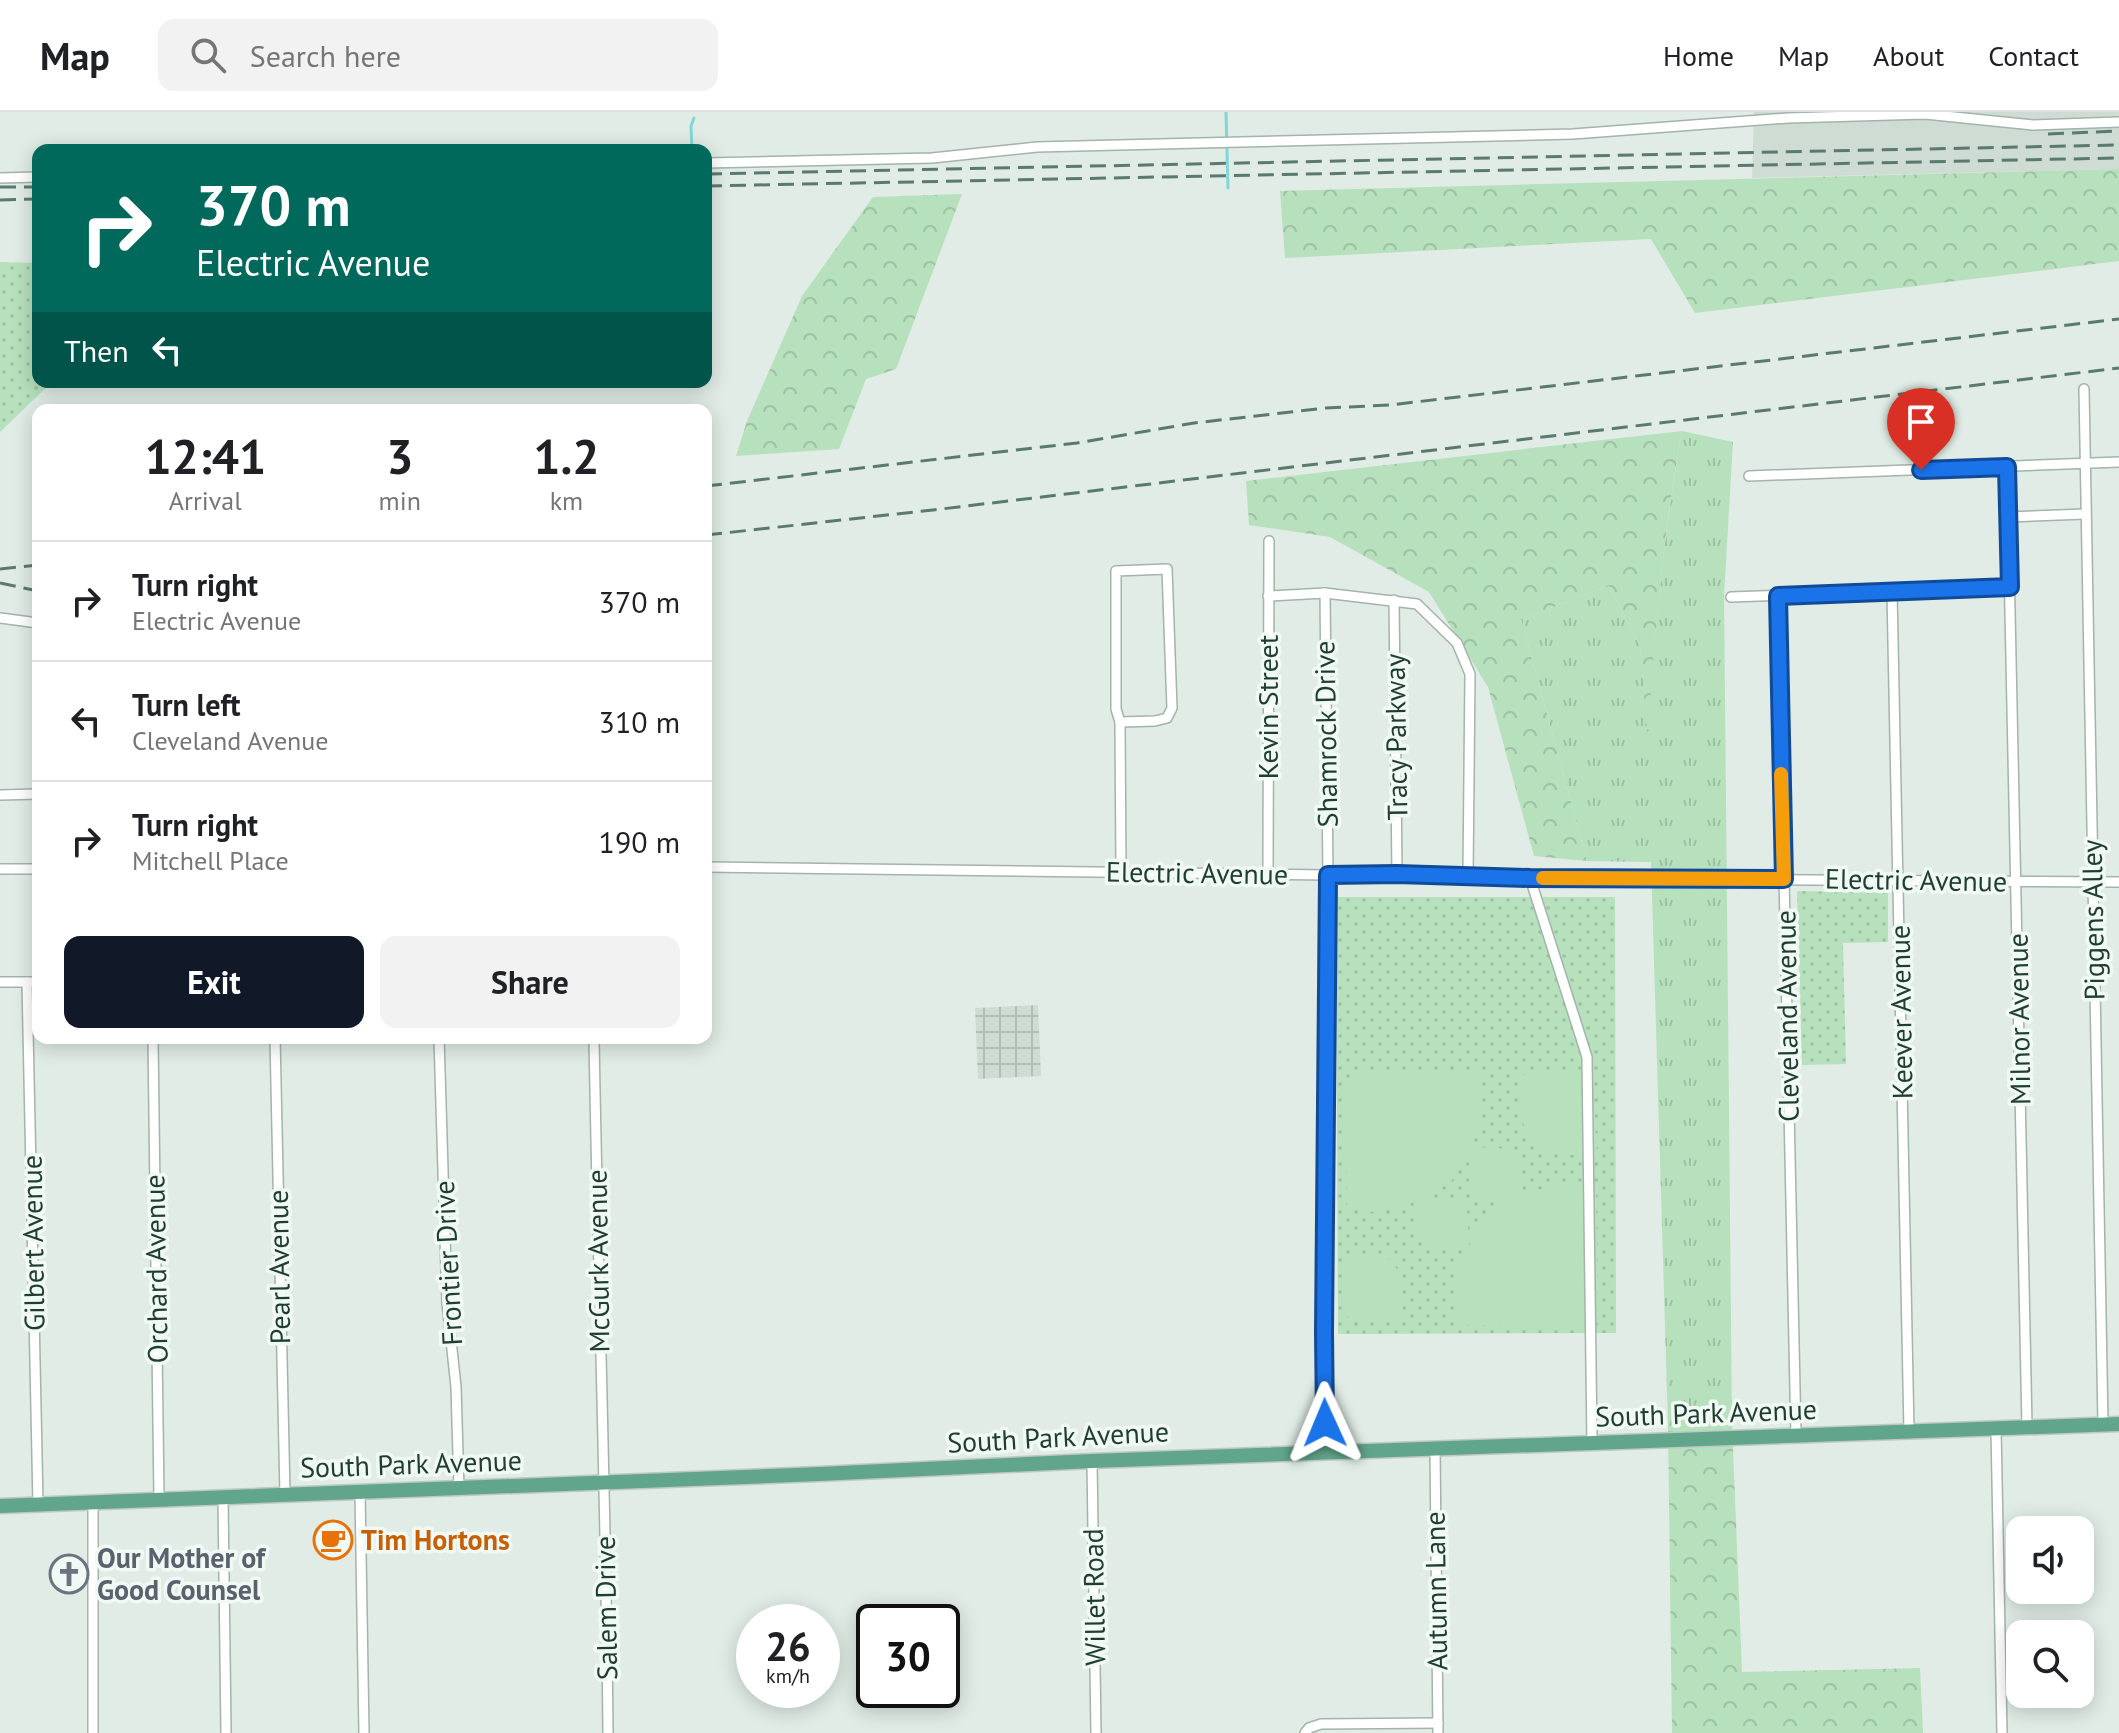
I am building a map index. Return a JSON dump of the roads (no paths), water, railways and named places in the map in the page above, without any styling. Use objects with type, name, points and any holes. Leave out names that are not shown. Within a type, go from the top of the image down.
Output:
[{"type":"main road","name":"South Park Avenue","points":[[0,1506],[1092,1461],[2119,1424]]},
{"type":"street","points":[[712,163],[932,158],[1037,147],[1573,134],[1788,118],[1909,114],[2033,125],[2119,122]]},
{"type":"street","points":[[0,178],[32,177]]},
{"type":"street","name":"Piggens Alley","points":[[2084,389],[2103,1424]]},
{"type":"street","points":[[1749,476],[2119,462]]},
{"type":"street","name":"Milnor Avenue","points":[[2007,467],[2027,1427]]},
{"type":"street","points":[[2008,517],[2085,514]]},
{"type":"street","name":"Kevin Street","points":[[1268,873],[1269,541]]},
{"type":"street","points":[[1120,722],[1167,718],[1172,708],[1167,569],[1116,571],[1121,872]]},
{"type":"street","points":[[1731,597],[2010,587]]},
{"type":"street","name":"Keever Avenue","points":[[1892,592],[1909,1432]]},
{"type":"street","points":[[1268,596],[1325,593],[1417,604],[1457,643],[1470,674],[1468,875]]},
{"type":"street","name":"Shamrock Drive","points":[[1325,593],[1328,875],[1325,1452]]},
{"type":"street","name":"Cleveland Avenue","points":[[1778,596],[1796,1436]]},
{"type":"street","name":"Tracy Parkway","points":[[1394,600],[1397,874]]},
{"type":"street","points":[[0,618],[32,622]]},
{"type":"street","points":[[0,795],[32,794]]},
{"type":"street","name":"Electric Avenue","points":[[712,867],[2119,882]]},
{"type":"street","points":[[0,869],[32,869]]},
{"type":"street","points":[[1530,878],[1587,1057],[1592,1443]]},
{"type":"street","points":[[0,982],[32,982]]},
{"type":"street","name":"Gilbert Avenue","points":[[33,1044],[38,1504]]},
{"type":"street","name":"Orchard Avenue","points":[[153,1044],[159,1500]]},
{"type":"street","name":"Pearl Avenue","points":[[275,1044],[285,1495]]},
{"type":"street","name":"Frontier Drive","points":[[439,1044],[447,1303],[456,1387],[459,1489]]},
{"type":"street","name":"McGurk Avenue","points":[[594,1044],[603,1483]]},
{"type":"street","points":[[1996,1429],[2002,1733]]},
{"type":"street","name":"Autumn Lane","points":[[1435,1448],[1438,1728]]},
{"type":"street","name":"Willet Road","points":[[1092,1461],[1096,1733]]},
{"type":"street","name":"Salem Drive","points":[[603,1483],[608,1733]]},
{"type":"street","points":[[360,1492],[364,1733]]},
{"type":"street","points":[[223,1497],[226,1733]]},
{"type":"street","points":[[93,1503],[93,1733]]},
{"type":"street","points":[[1305,1733],[1321,1724],[1438,1728]]},
{"type":"waterway","points":[[1226,112],[1228,188]]},
{"type":"waterway","points":[[692,144],[694,118]]},
{"type":"railway","points":[[2048,134],[2119,131]]},
{"type":"railway","points":[[712,174],[2119,145]]},
{"type":"railway","points":[[712,186],[2119,158]]},
{"type":"railway","points":[[0,187],[32,187]]},
{"type":"railway","points":[[0,200],[32,199]]},
{"type":"railway","points":[[712,485],[1077,443],[1194,423],[1326,408],[1390,405],[2119,319]]},
{"type":"railway","points":[[712,534],[2119,368]]},
{"type":"railway","points":[[0,569],[32,566]]},
{"type":"railway","points":[[0,583],[32,590]]},
{"type":"place","name":"Tim Hortons","points":[[333,1540]]},
{"type":"place","name":"Our Mother of Good Counsel","points":[[69,1574]]}]
